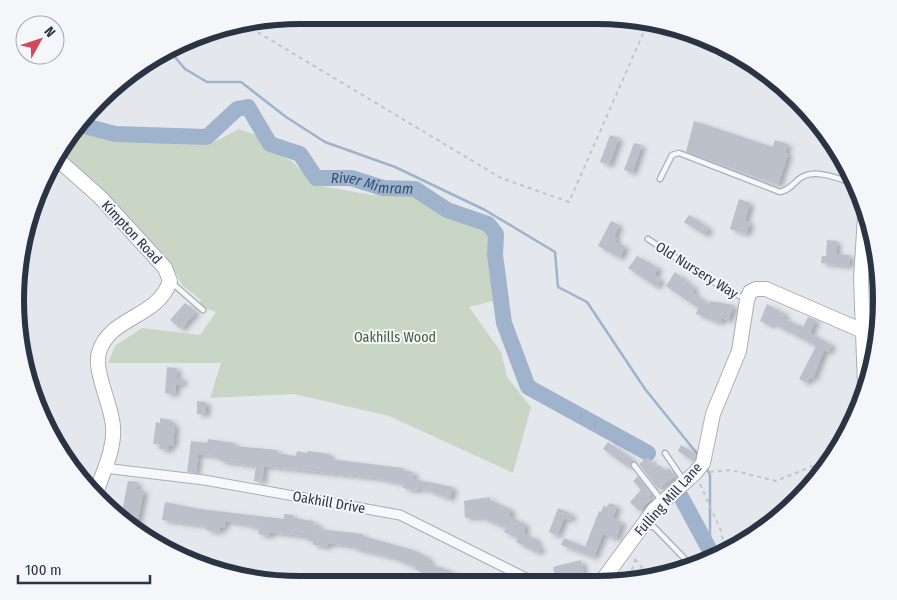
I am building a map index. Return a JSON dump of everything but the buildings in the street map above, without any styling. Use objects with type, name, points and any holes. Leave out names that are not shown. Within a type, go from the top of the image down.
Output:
[{"type":"street","name":"Kimpton Road","points":[[61,162],[100,197],[165,268],[170,281]]},
{"type":"street","points":[[865,232],[861,279],[863,331],[868,353]]},
{"type":"street","points":[[98,488],[112,444],[114,428],[98,365],[98,353],[103,343],[121,324],[153,307],[161,299],[170,281]]},
{"type":"street","points":[[747,300],[750,292],[756,289],[766,289],[863,331]]},
{"type":"street","name":"Fulling Mill Lane","points":[[605,576],[626,546],[647,527],[651,513],[689,478],[703,462],[713,414],[739,351],[747,300]]},
{"type":"street","name":"Oakhill Drive","points":[[104,468],[204,480],[400,515],[522,576]]},
{"type":"lane","points":[[660,179],[672,155],[679,153],[780,192],[789,189],[809,174],[817,174],[847,182]]},
{"type":"lane","name":"Old Nursery Way","points":[[648,239],[706,278],[747,300]]},
{"type":"lane","points":[[170,281],[203,310]]},
{"type":"lane","points":[[666,453],[689,478]]},
{"type":"lane","points":[[634,465],[662,502]]},
{"type":"lane","points":[[647,527],[684,558]]},
{"type":"path","points":[[251,28],[501,178],[569,202],[645,28]]},
{"type":"path","points":[[724,545],[721,531],[689,478],[731,470],[776,481],[819,463]]},
{"type":"path","points":[[626,546],[645,572]]},
{"type":"path","points":[[631,574],[635,559]]},
{"type":"green space","name":"Oakhills Wood","points":[[239,129],[256,135],[270,151],[292,161],[315,185],[372,195],[416,197],[441,213],[486,228],[489,236],[497,300],[469,307],[501,352],[507,377],[531,407],[513,473],[389,416],[294,394],[210,398],[221,363],[108,363],[115,346],[142,328],[200,335],[216,312],[198,306],[201,300],[182,285],[176,273],[100,190],[63,158],[82,130],[121,140],[214,142]]},
{"type":"waterway","points":[[173,55],[185,69],[207,82],[241,82],[286,117],[325,142],[395,167],[485,210],[555,252],[558,287],[587,302],[645,389],[699,456]]},
{"type":"waterway","name":"River Mimram","points":[[86,126],[115,134],[207,137],[237,109],[248,107],[270,144],[300,154],[316,178],[351,178],[383,188],[415,189],[447,210],[488,224],[496,234],[495,255],[504,323],[528,387],[648,453]]},
{"type":"waterway","points":[[706,467],[710,475],[710,548]]},
{"type":"waterway","name":"River Mimram","points":[[680,495],[711,552]]}]
